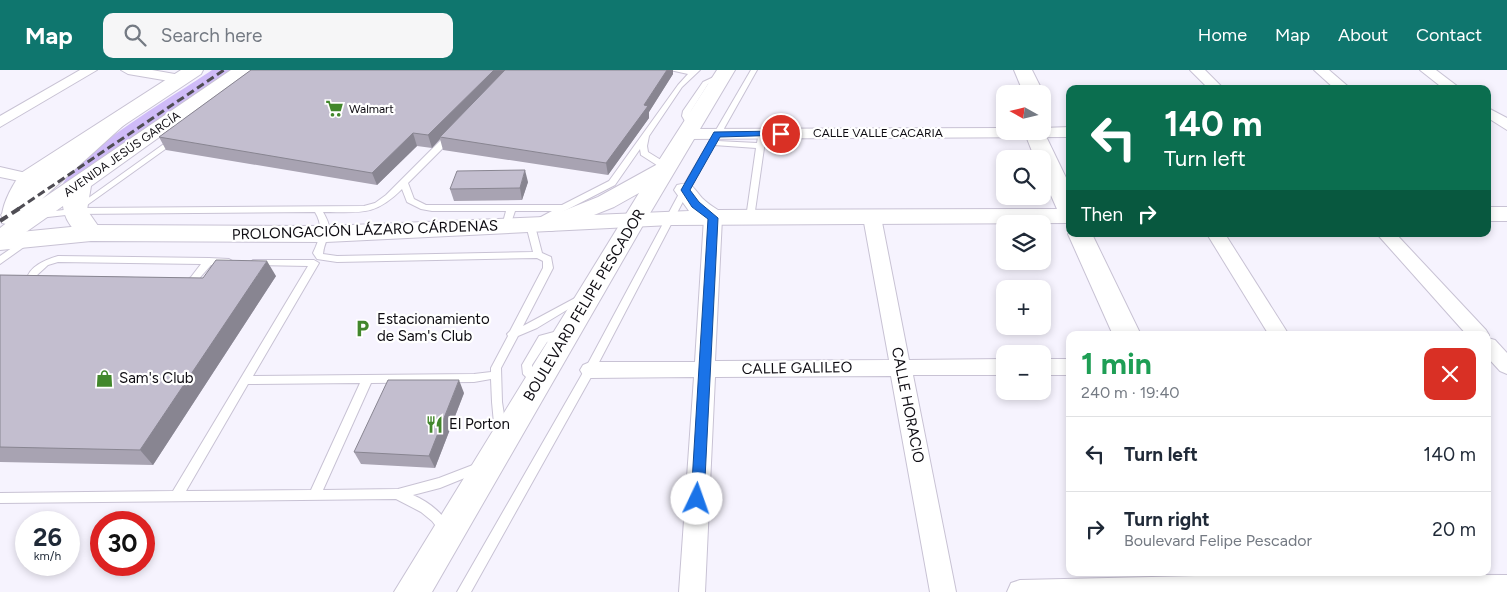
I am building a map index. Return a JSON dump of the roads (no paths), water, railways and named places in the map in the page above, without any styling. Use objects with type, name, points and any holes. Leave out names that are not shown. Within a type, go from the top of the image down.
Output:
[{"type":"main road","name":"AVENIDA JESÚS GARCÍA","points":[[11,230],[244,70]]},
{"type":"main road","points":[[1005,70],[1012,85]]},
{"type":"main road","points":[[1023,70],[1030,85]]},
{"type":"main road","name":"BOULEVARD FELIPE PESCADOR","points":[[412,592],[689,130],[710,72]]},
{"type":"main road","name":"AVENIDA JESÚS GARCÍA","points":[[11,230],[19,192],[29,178],[188,74]]},
{"type":"main road","points":[[11,230],[35,192],[125,115]]},
{"type":"main road","points":[[1051,139],[1066,163]]},
{"type":"main road","points":[[1049,140],[1066,198]]},
{"type":"main road","points":[[549,219],[606,202],[666,167]]},
{"type":"main road","points":[[81,183],[74,201],[74,211],[91,234]]},
{"type":"main road","points":[[685,190],[695,204],[713,218]]},
{"type":"main road","points":[[1491,214],[1507,214]]},
{"type":"main road","name":"PROLONGACIÓN LÁZARO CÁRDENAS","points":[[11,230],[91,234],[326,234],[509,217],[634,220],[671,218],[1066,216]]},
{"type":"main road","points":[[1081,237],[1125,331]]},
{"type":"main road","points":[[1101,237],[1143,331]]},
{"type":"street","points":[[0,122],[90,70]]},
{"type":"street","points":[[128,70],[188,74]]},
{"type":"street","points":[[1198,70],[1213,85]]},
{"type":"street","points":[[1321,70],[1339,85]]},
{"type":"street","points":[[1427,70],[1448,85]]},
{"type":"street","points":[[1491,114],[1507,127]]},
{"type":"street","points":[[1491,130],[1507,127]]},
{"type":"street","name":"CALLE VALLE CACARIA","points":[[689,130],[715,139],[761,140],[996,133]]},
{"type":"street","points":[[0,172],[29,178]]},
{"type":"street","points":[[692,592],[713,218]]},
{"type":"street","name":"CALLE HORACIO","points":[[872,218],[943,592]]},
{"type":"street","points":[[1218,237],[1277,331]]},
{"type":"street","points":[[1389,237],[1475,331]]},
{"type":"street","points":[[1491,348],[1507,366]]},
{"type":"street","name":"CALLE GALILEO","points":[[590,370],[901,366],[996,367]]},
{"type":"street","points":[[1491,366],[1507,366]]},
{"type":"street","points":[[1051,367],[1066,367]]},
{"type":"street","points":[[1020,592],[1436,579],[1502,588]]},
{"type":"lane","points":[[678,70],[710,72]]},
{"type":"lane","name":"BOULEVARD FELIPE PESCADOR","points":[[464,592],[590,370],[685,190],[754,70]]},
{"type":"lane","points":[[404,184],[410,200],[424,206],[509,217],[549,219],[612,183],[626,166],[647,131],[710,72]]},
{"type":"lane","points":[[0,261],[11,230],[74,211],[318,210],[371,207],[383,202],[404,184],[458,127]]},
{"type":"lane","points":[[647,131],[643,146],[644,153],[666,167]]},
{"type":"lane","points":[[74,211],[181,134]]},
{"type":"lane","points":[[750,218],[761,140]]},
{"type":"lane","points":[[0,498],[398,494],[440,483],[496,452],[495,375],[498,362],[550,262],[543,256],[538,255],[337,259],[320,257],[318,253],[326,234],[326,226],[318,210]]},
{"type":"lane","points":[[538,255],[549,219]]},
{"type":"lane","points":[[53,283],[36,282],[30,278],[40,267],[58,259],[314,263],[177,496]]},
{"type":"lane","points":[[171,285],[181,286],[191,282],[209,261]]},
{"type":"lane","points":[[512,334],[533,326],[592,292]]},
{"type":"lane","points":[[245,380],[479,378],[495,375]]},
{"type":"lane","points":[[315,495],[367,379]]},
{"type":"lane","points":[[398,494],[433,512],[448,533]]},
{"type":"railway","points":[[18,209],[224,70]]},
{"type":"railway","points":[[0,221],[20,208]]},
{"type":"place","name":"Walmart","points":[[335,109]]},
{"type":"place","name":"Estacionamiento de Sam's Club","points":[[363,328]]},
{"type":"place","name":"Sam's Club","points":[[105,378]]},
{"type":"place","name":"El Porton","points":[[435,424]]}]
